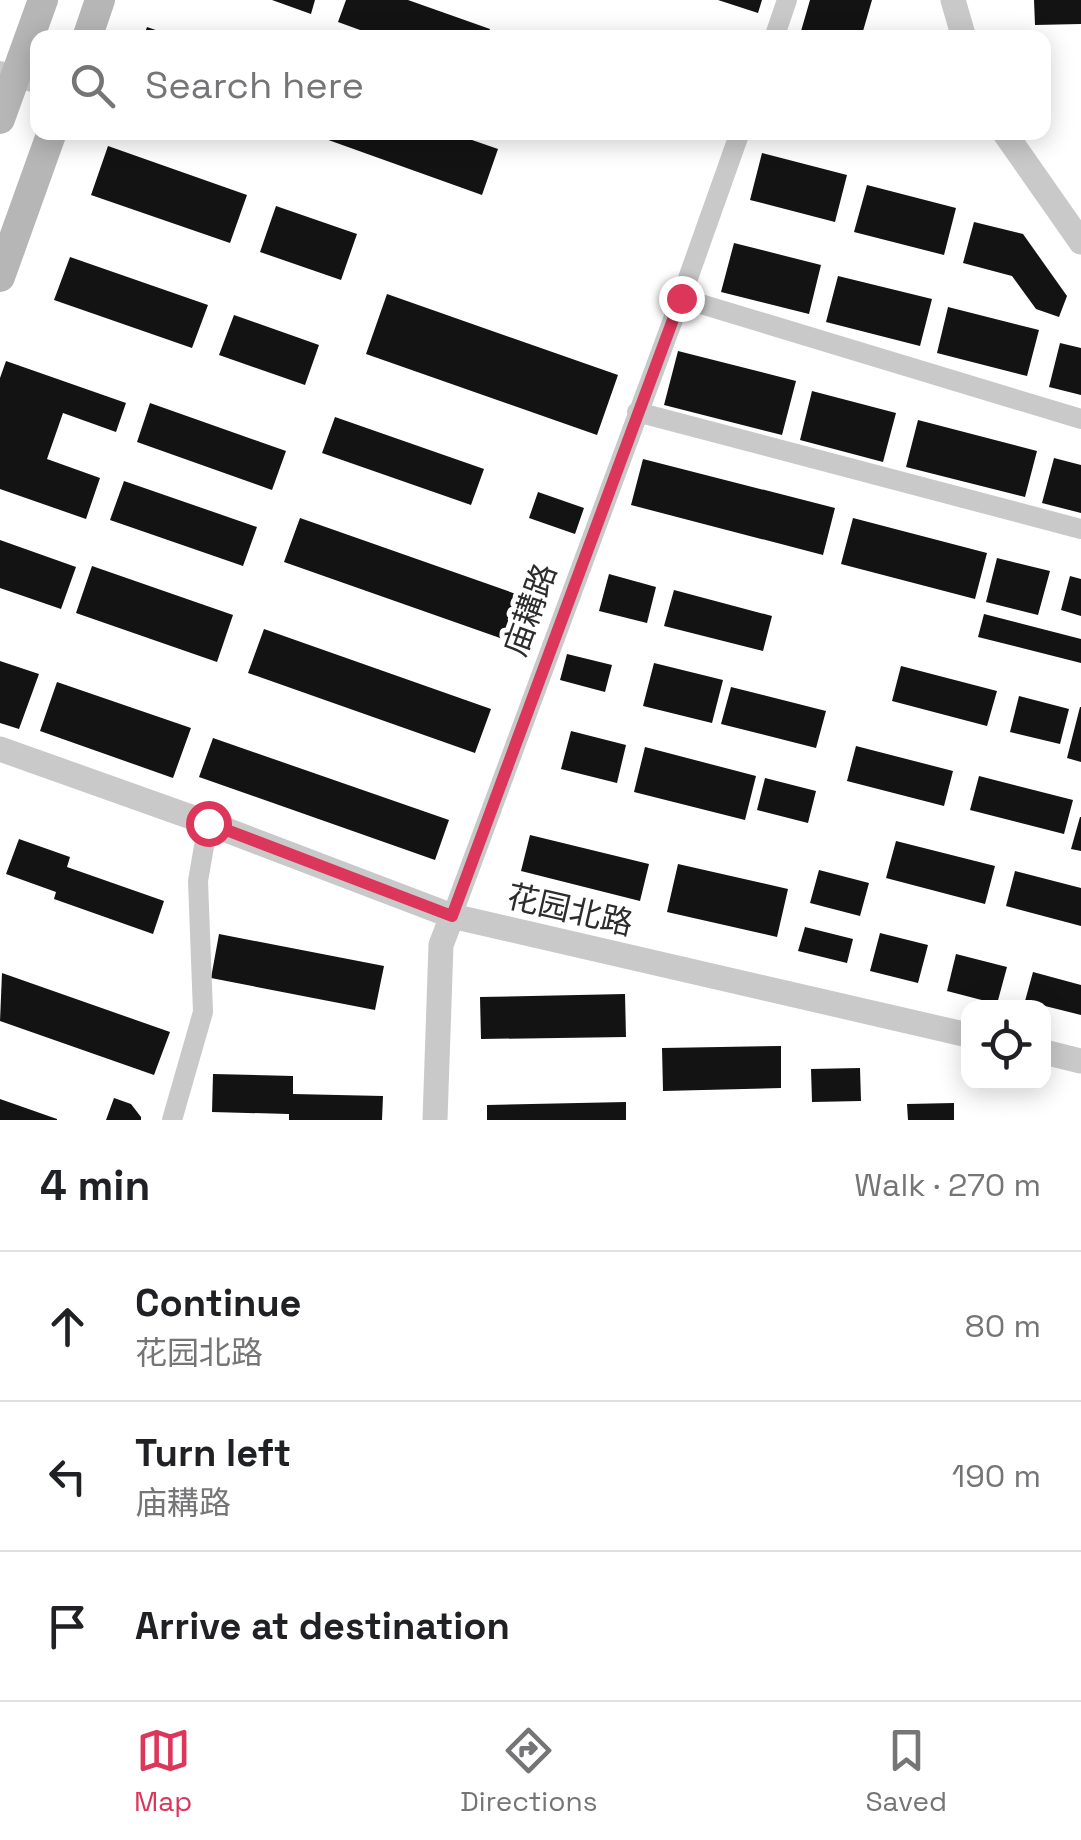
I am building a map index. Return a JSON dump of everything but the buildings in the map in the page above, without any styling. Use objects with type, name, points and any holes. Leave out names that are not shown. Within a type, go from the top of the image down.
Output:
[{"type":"main road","points":[[34,30],[44,0]]},
{"type":"main road","points":[[90,30],[100,0]]},
{"type":"main road","points":[[0,120],[30,41]]},
{"type":"main road","points":[[0,277],[49,140]]},
{"type":"street","points":[[777,30],[787,0]]},
{"type":"street","points":[[953,0],[962,30]]},
{"type":"street","name":"庙耩路","points":[[435,1120],[441,944],[737,140]]},
{"type":"street","points":[[1010,140],[1081,242]]},
{"type":"street","points":[[681,298],[1081,419]]},
{"type":"street","points":[[638,412],[1081,529]]},
{"type":"street","name":"花园北路","points":[[0,749],[452,916],[961,1033]]},
{"type":"street","points":[[172,1120],[202,1012],[198,882],[208,823]]},
{"type":"street","points":[[1051,1054],[1081,1061]]},
{"type":"route","points":[[208,823],[452,916],[681,298]]}]
